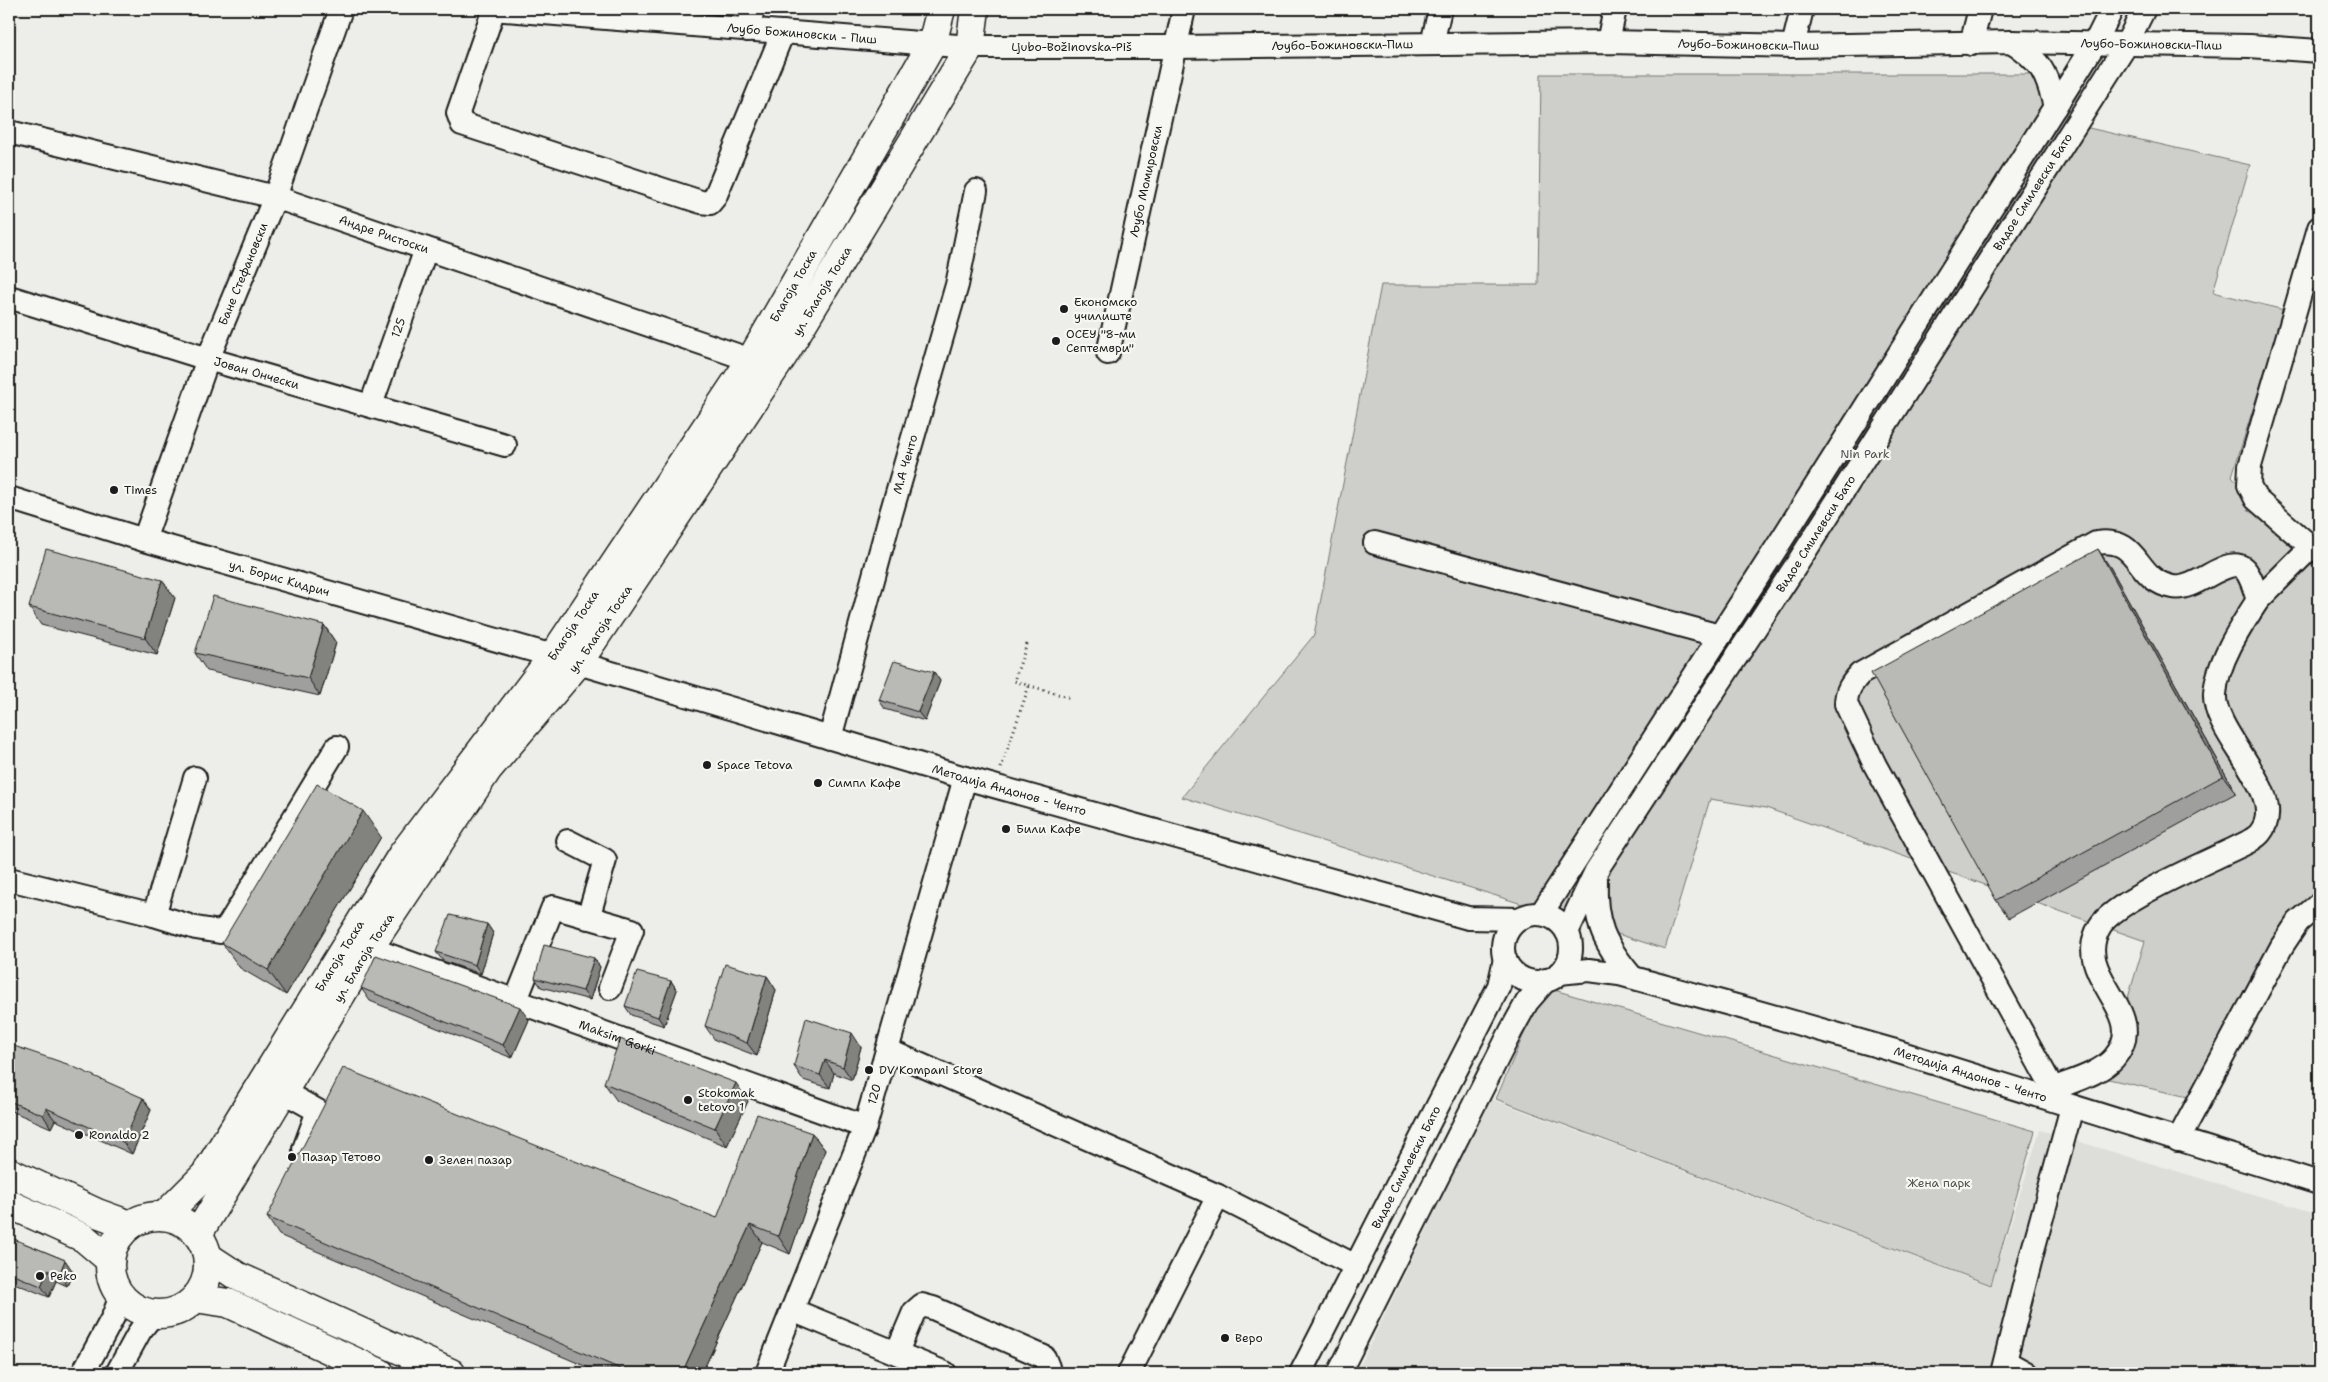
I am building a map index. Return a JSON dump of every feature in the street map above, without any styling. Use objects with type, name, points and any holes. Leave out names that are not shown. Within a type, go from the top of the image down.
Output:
[{"type":"main road","name":"Благоја Тоска","points":[[164,1216],[205,1175],[402,855],[565,659],[751,360],[932,44],[941,9]]},
{"type":"main road","name":"ул. Благоја Тоска","points":[[203,1245],[282,1092],[370,948],[488,770],[565,659],[783,356],[970,47],[975,9]]},
{"type":"main road","points":[[9,1172],[97,1213],[130,1225]]},
{"type":"main road","points":[[9,1204],[84,1238],[110,1260]]},
{"type":"main road","points":[[203,1245],[206,1279],[195,1298],[176,1310],[154,1314],[136,1308],[121,1296],[112,1279],[110,1260],[116,1240],[130,1225],[140,1219],[164,1216],[183,1221],[203,1245],[238,1276],[451,1373]]},
{"type":"main road","points":[[195,1298],[228,1303],[380,1373]]},
{"type":"street","name":"Бане Стефановски","points":[[144,540],[208,359],[275,198],[341,9]]},
{"type":"street","name":"Љубо Божиновски - Пиш","points":[[493,9],[751,19],[783,32],[970,47]]},
{"type":"street","points":[[493,9],[458,112],[462,124],[701,202],[710,203],[715,197],[783,32]]},
{"type":"street","name":"Љубо Момировски","points":[[1108,353],[1184,9]]},
{"type":"street","points":[[1432,44],[1440,9]]},
{"type":"street","points":[[1608,42],[1615,9]]},
{"type":"street","points":[[1794,46],[1802,9]]},
{"type":"street","points":[[1971,44],[1980,9]]},
{"type":"street","name":"Видое Смилевски Бато","points":[[1530,916],[1720,636],[2094,45],[2112,9]]},
{"type":"street","name":"Видое Смилевски Бато","points":[[1569,937],[1596,872],[1802,556],[2126,45],[2144,9]]},
{"type":"street","name":"Љубо-Божиновски-Пиш","points":[[1175,47],[1608,42],[1794,46],[2011,42],[2094,45],[2250,46],[2319,51]]},
{"type":"street","points":[[2011,42],[2030,54],[2042,69],[2048,80],[2055,107]]},
{"type":"street","name":"Ljubo-Božinovska-Piš","points":[[970,47],[1175,47]]},
{"type":"street","name":"Андре Ристоски","points":[[9,132],[275,198],[751,360]]},
{"type":"street","name":"М.А Ченто","points":[[830,738],[888,524],[957,285],[976,191]]},
{"type":"street","points":[[2060,1098],[2114,1059],[2125,1039],[2125,1025],[2093,959],[2093,940],[2102,924],[2124,904],[2248,842],[2260,833],[2267,818],[2265,798],[2219,716],[2215,694],[2234,638],[2258,600],[2315,549],[2256,499],[2249,485],[2250,466],[2319,228]]},
{"type":"street","name":"125","points":[[371,405],[426,249]]},
{"type":"street","name":"Јован Ончески","points":[[9,296],[208,359],[505,445]]},
{"type":"street","name":"ул. Борис Кидрич","points":[[9,498],[144,540],[565,659]]},
{"type":"street","points":[[2026,1373],[2004,1368],[2033,1250],[2060,1098],[1875,765],[1846,704],[1846,695],[1851,684],[1860,674],[2096,543],[2108,541],[2124,545],[2145,573],[2162,584],[2175,588],[2188,587],[2229,565],[2240,566],[2248,573],[2258,600]]},
{"type":"street","points":[[1375,543],[1720,636]]},
{"type":"street","name":"Методија Андонов - Ченто","points":[[565,659],[965,778],[1468,918],[1530,916]]},
{"type":"street","points":[[9,879],[154,915],[196,928],[220,932],[228,926],[337,747]]},
{"type":"street","points":[[154,915],[196,778]]},
{"type":"street","name":"120","points":[[767,1373],[865,1127],[965,778]]},
{"type":"street","points":[[568,841],[605,860],[588,918]]},
{"type":"street","points":[[1596,872],[1595,900],[1600,928],[1612,954],[1626,975]]},
{"type":"street","points":[[2178,1140],[2282,946],[2298,922],[2319,904]]},
{"type":"street","points":[[516,1000],[553,907],[632,930],[610,988]]},
{"type":"street","points":[[1339,1373],[1519,1016],[1527,1002],[1567,964],[1570,954],[1569,937],[1556,920],[1530,916],[1510,926],[1504,937],[1504,954],[1511,970],[1521,978],[1533,981],[1553,976]]},
{"type":"street","name":"Методија Андонов - Ченто","points":[[1468,918],[1504,954]]},
{"type":"street","name":"Методија Андонов - Ченто","points":[[1569,937],[1594,960],[1626,975]]},
{"type":"street","name":"Maksim Gorki","points":[[370,948],[865,1127]]},
{"type":"street","name":"Видое Смилевски Бато","points":[[1301,1373],[1499,986],[1504,954]]},
{"type":"street","name":"Методија Андонов - Ченто","points":[[1553,976],[1590,970],[1626,975],[2060,1098],[2178,1140],[2319,1183]]},
{"type":"street","points":[[887,1050],[1218,1196],[1356,1266]]},
{"type":"street","points":[[282,1092],[318,1110],[304,1149]]},
{"type":"street","points":[[2297,1176],[2319,1170]]},
{"type":"street","points":[[1128,1373],[1218,1196]]},
{"type":"street","points":[[83,1373],[113,1316],[121,1296]]},
{"type":"street","points":[[897,1352],[914,1312],[922,1305],[933,1308],[1044,1358],[1048,1367],[1046,1373]]},
{"type":"street","points":[[792,1310],[944,1373]]},
{"type":"street","points":[[117,1373],[140,1331],[154,1314]]},
{"type":"path","points":[[1027,644],[1014,681],[1070,698]]},
{"type":"path","points":[[1002,765],[1029,686]]},
{"type":"shaded area","points":[[1491,1099],[1991,1286],[2040,1130],[2319,1214],[2319,1373],[1356,1373]]},
{"type":"green space","name":"Nin Park","points":[[1541,74],[2081,74],[2080,126],[2250,165],[2213,292],[2284,310],[2232,476],[2301,557],[2319,565],[2319,884],[2317,884],[2188,1097],[2104,1078],[2145,941],[1766,808],[1710,799],[1665,949],[1182,797],[1314,635],[1381,285],[1538,285]]},
{"type":"green space","name":"Жена парк","points":[[1544,987],[2035,1131],[1991,1285],[1496,1099]]},
{"type":"building","points":[[46,549],[162,580],[145,638],[29,607]]},
{"type":"building","points":[[2098,549],[2223,776],[1996,900],[1871,673]]},
{"type":"building","points":[[213,596],[324,625],[308,678],[195,653]]},
{"type":"building","points":[[894,661],[934,672],[918,712],[879,700]]},
{"type":"building","points":[[317,784],[363,811],[268,970],[222,943]]},
{"type":"building","points":[[450,915],[487,924],[475,965],[436,952]]},
{"type":"building","points":[[544,945],[594,958],[583,991],[535,978]]},
{"type":"building","points":[[376,955],[520,1007],[503,1045],[361,988]]},
{"type":"building","points":[[725,964],[767,976],[747,1043],[705,1026]]},
{"type":"building","points":[[637,972],[671,981],[658,1017],[625,1006]]},
{"type":"building","points":[[806,1018],[852,1033],[843,1067],[825,1060],[820,1075],[794,1066]]},
{"type":"building","points":[[620,1039],[736,1083],[715,1128],[604,1083]]},
{"type":"building","points":[[14,1046],[67,1064],[143,1098],[123,1142],[46,1108],[43,1115],[9,1101],[9,1060]]},
{"type":"building","name":"Зелен пазар","points":[[343,1068],[717,1218],[757,1114],[812,1133],[778,1236],[750,1225],[682,1373],[630,1373],[267,1217]]},
{"type":"building","name":"Peko","points":[[9,1237],[65,1260],[59,1275],[48,1270],[41,1286],[9,1273]]},
{"type":"place","name":"Економско училиште","points":[[1064,309]]},
{"type":"place","name":"ОСЕУ \"8-ми Септември\"","points":[[1056,341]]},
{"type":"place","name":"Times","points":[[114,490]]},
{"type":"place","name":"Space Tetova","points":[[707,765]]},
{"type":"place","name":"Симпл Кафе","points":[[818,783]]},
{"type":"place","name":"Били Кафе","points":[[1006,829]]},
{"type":"place","name":"DV Kompani Store","points":[[869,1070]]},
{"type":"place","name":"Stokomak tetovo 1","points":[[688,1100]]},
{"type":"place","name":"Ronaldo 2","points":[[79,1135]]},
{"type":"place","name":"Пазар Тетово","points":[[292,1157]]},
{"type":"place","name":"Зелен пазар","points":[[429,1160]]},
{"type":"place","name":"Peko","points":[[40,1276]]},
{"type":"place","name":"Веро","points":[[1225,1338]]}]
